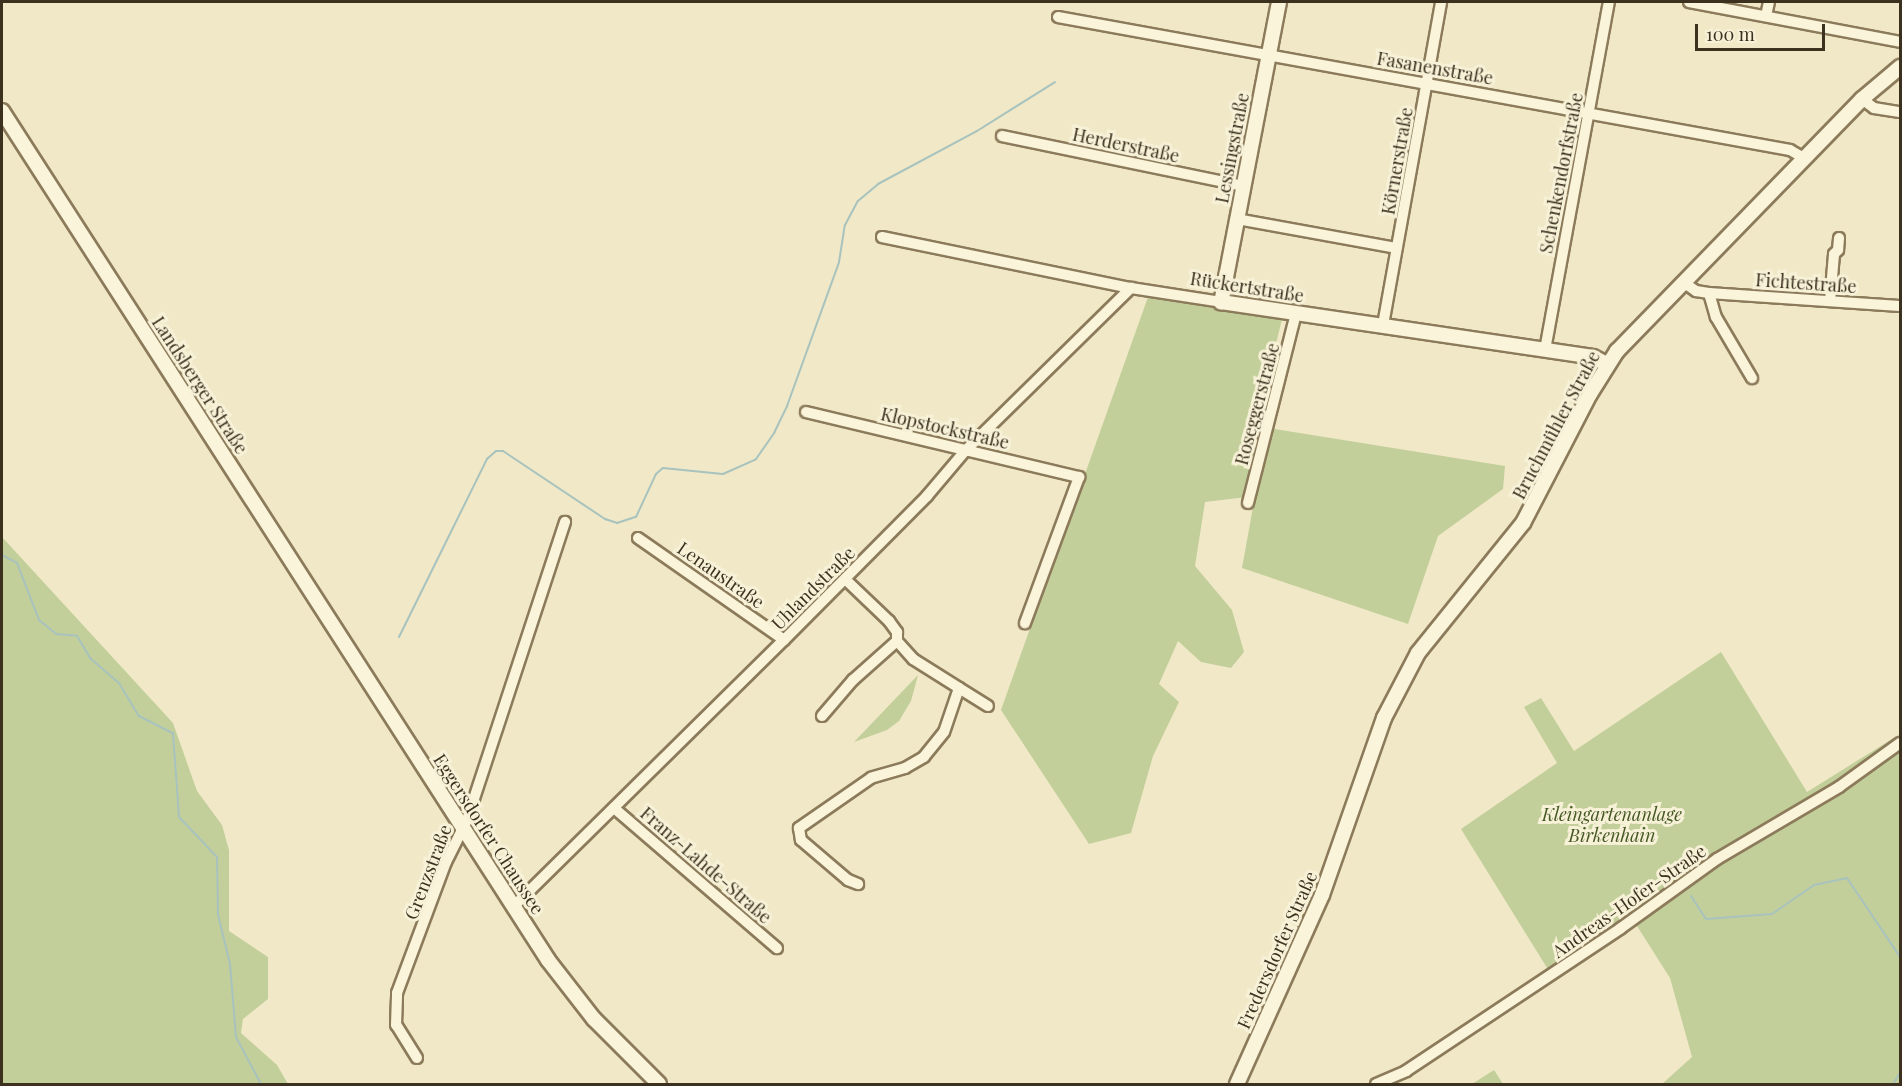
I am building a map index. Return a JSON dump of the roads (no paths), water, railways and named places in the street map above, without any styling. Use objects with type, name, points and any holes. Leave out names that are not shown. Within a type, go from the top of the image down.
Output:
[{"type":"street","name":"Lessingstraße","points":[[1221,302],[1279,2]]},
{"type":"street","name":"Körnerstraße","points":[[1383,325],[1441,2]]},
{"type":"street","name":"Schenkendorfstraße","points":[[1545,350],[1609,2]]},
{"type":"street","points":[[1689,2],[1900,42]]},
{"type":"street","points":[[1766,16],[1769,2]]},
{"type":"street","name":"Fasanenstraße","points":[[1058,17],[1790,150],[1804,158]]},
{"type":"street","name":"Bruchmühler Straße","points":[[1346,829],[1397,689],[1418,653],[1523,523],[1607,364],[1683,282],[1862,99],[1900,67]]},
{"type":"street","points":[[1862,99],[1874,108],[1900,112]]},
{"type":"street","name":"Landsberger Straße","points":[[2,111],[367,679]]},
{"type":"street","name":"Herderstraße","points":[[1002,136],[1244,186]]},
{"type":"street","points":[[1237,219],[1396,248]]},
{"type":"street","name":"Rückertstraße","points":[[882,237],[1131,288],[1593,357],[1607,364]]},
{"type":"street","points":[[1830,301],[1834,254],[1838,250],[1839,238]]},
{"type":"street","name":"Fichtestraße","points":[[1683,282],[1696,291],[1709,293],[1900,306]]},
{"type":"street","name":"Uhlandstraße","points":[[513,906],[845,579],[965,452],[1131,288]]},
{"type":"street","points":[[1709,293],[1716,317],[1752,378]]},
{"type":"street","name":"Roseggerstraße","points":[[1248,503],[1296,313]]},
{"type":"street","name":"Klopstockstraße","points":[[806,412],[965,452],[1076,474],[1080,477],[1025,623]]},
{"type":"street","name":"Grenzstraße","points":[[417,1058],[396,1025],[397,993],[446,862],[463,827],[565,522]]},
{"type":"street","name":"Lenaustraße","points":[[639,538],[784,640]]},
{"type":"street","points":[[845,579],[889,621],[897,632],[897,641],[914,659],[988,706]]},
{"type":"street","points":[[822,716],[853,680],[897,641]]},
{"type":"street","name":"Eggersdorfer Chaussee","points":[[367,679],[513,906],[583,1006],[659,1084]]},
{"type":"street","points":[[858,884],[848,880],[801,840],[799,828],[871,778],[905,768],[924,757],[944,732],[959,688]]},
{"type":"street","name":"Andreas-Hofer-Straße","points":[[1376,1084],[1406,1071],[1613,934],[1717,859],[1839,787],[1900,743]]},
{"type":"street","name":"Franz-Lahde-Straße","points":[[614,808],[777,948]]},
{"type":"street","name":"Fredersdorfer Straße","points":[[1237,1084],[1322,895],[1346,829]]},
{"type":"waterway","points":[[399,637],[487,459],[496,451],[503,451],[605,519],[617,523],[636,517],[656,474],[663,468],[723,474],[756,459],[774,433],[787,406],[839,262],[845,225],[858,201],[878,184],[977,131],[1055,82]]},
{"type":"waterway","points":[[2,555],[17,563],[39,620],[56,634],[77,636],[90,658],[119,683],[139,716],[173,733],[179,817],[217,857],[218,915],[230,964],[236,1037],[261,1084]]},
{"type":"waterway","points":[[1691,896],[1706,919],[1772,914],[1814,885],[1847,878],[1900,957]]},
{"type":"waterway","points":[[1893,1084],[1900,1073]]},
{"type":"park label","name":"Kleingartenanlage Birkenhain","points":[[1612,825]]}]
